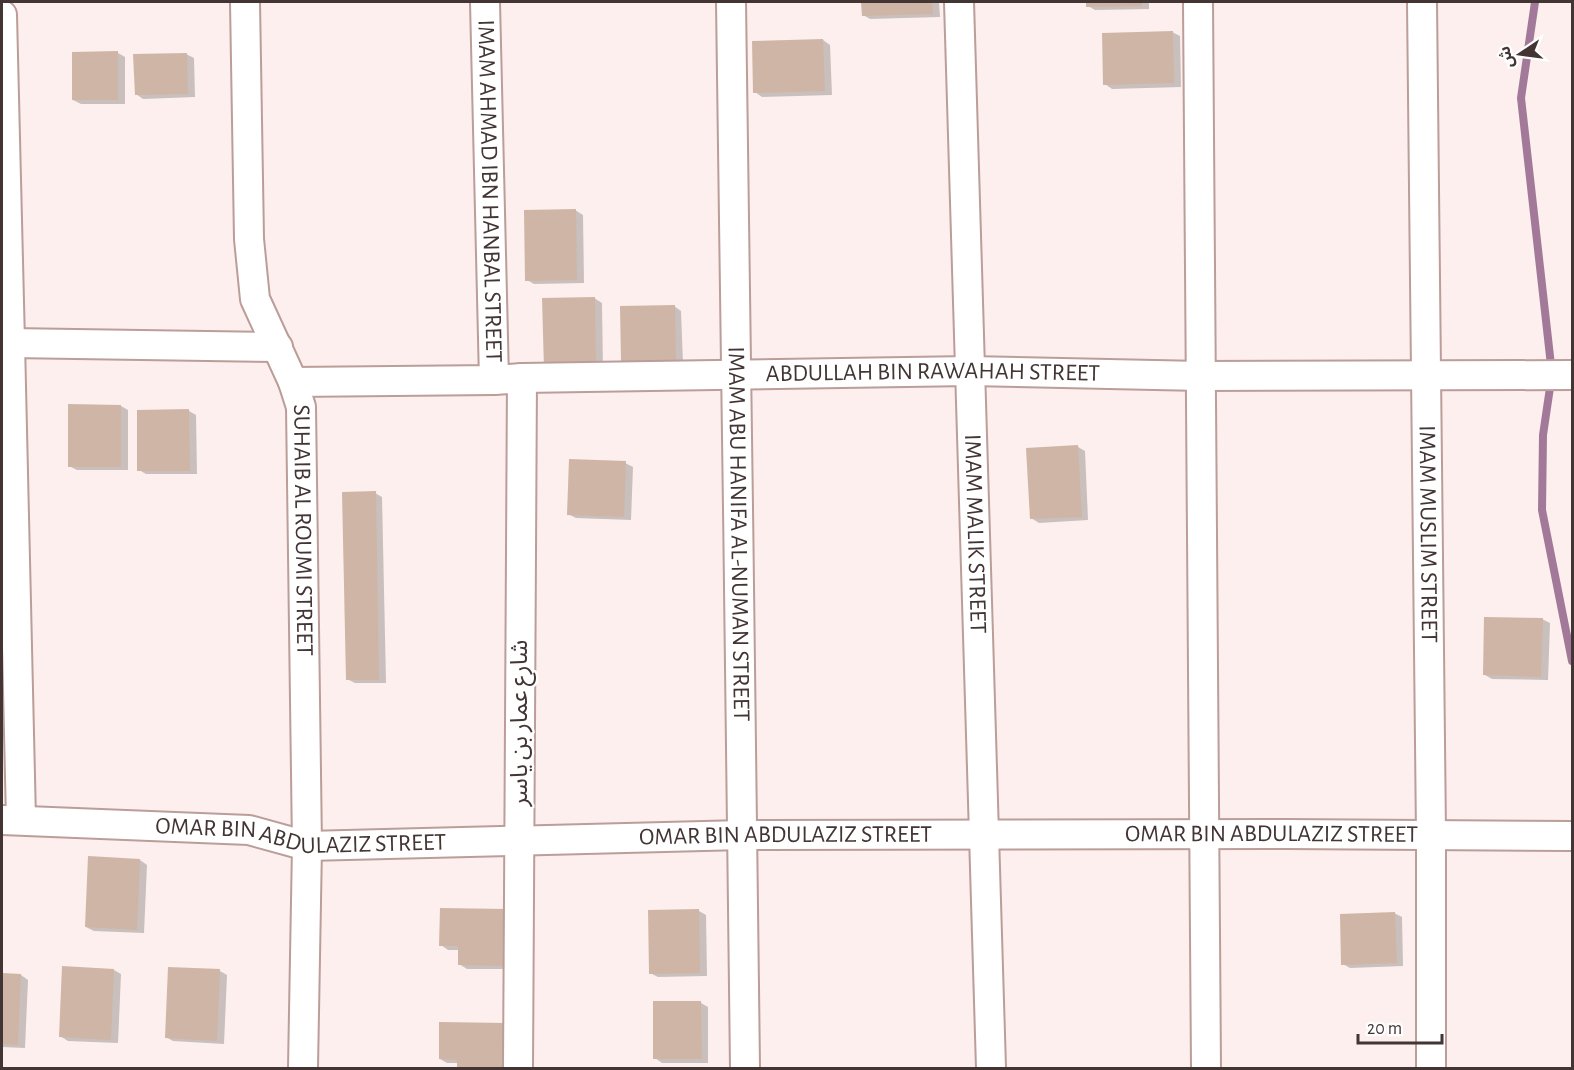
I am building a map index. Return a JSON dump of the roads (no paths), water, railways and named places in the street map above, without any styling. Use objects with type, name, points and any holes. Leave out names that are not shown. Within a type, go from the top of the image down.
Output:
[{"type":"street","name":"SUHAIB AL ROUMI STREET","points":[[245,2],[249,239],[255,299],[293,382],[301,407],[306,846],[303,1068]]},
{"type":"street","name":"IMAM AHMAD IBN HANBAL STREET","points":[[484,2],[508,379]]},
{"type":"street","name":"IMAM ABU HANIFA AL-NUMAN STREET","points":[[731,2],[745,1068]]},
{"type":"street","name":"IMAM MALIK STREET","points":[[958,2],[991,1068]]},
{"type":"street","points":[[1198,2],[1206,1068]]},
{"type":"street","name":"IMAM MUSLIM STREET","points":[[1422,2],[1431,835],[1431,1068]]},
{"type":"street","points":[[2,15],[11,820]]},
{"type":"street","points":[[6,343],[278,347]]},
{"type":"street","name":"ABDULLAH BIN RAWAHAH STREET","points":[[293,382],[970,371],[1201,376],[1572,375]]},
{"type":"street","name":"شارع عمار بن ياسر","points":[[508,379],[519,841],[518,1068]]},
{"type":"street","name":"OMAR BIN ABDULAZIZ STREET","points":[[11,820],[249,830],[306,846],[743,835],[1572,836]]},
{"type":"waterway","points":[[1535,2],[1521,98],[1552,374],[1543,435],[1542,510],[1572,661]]}]
